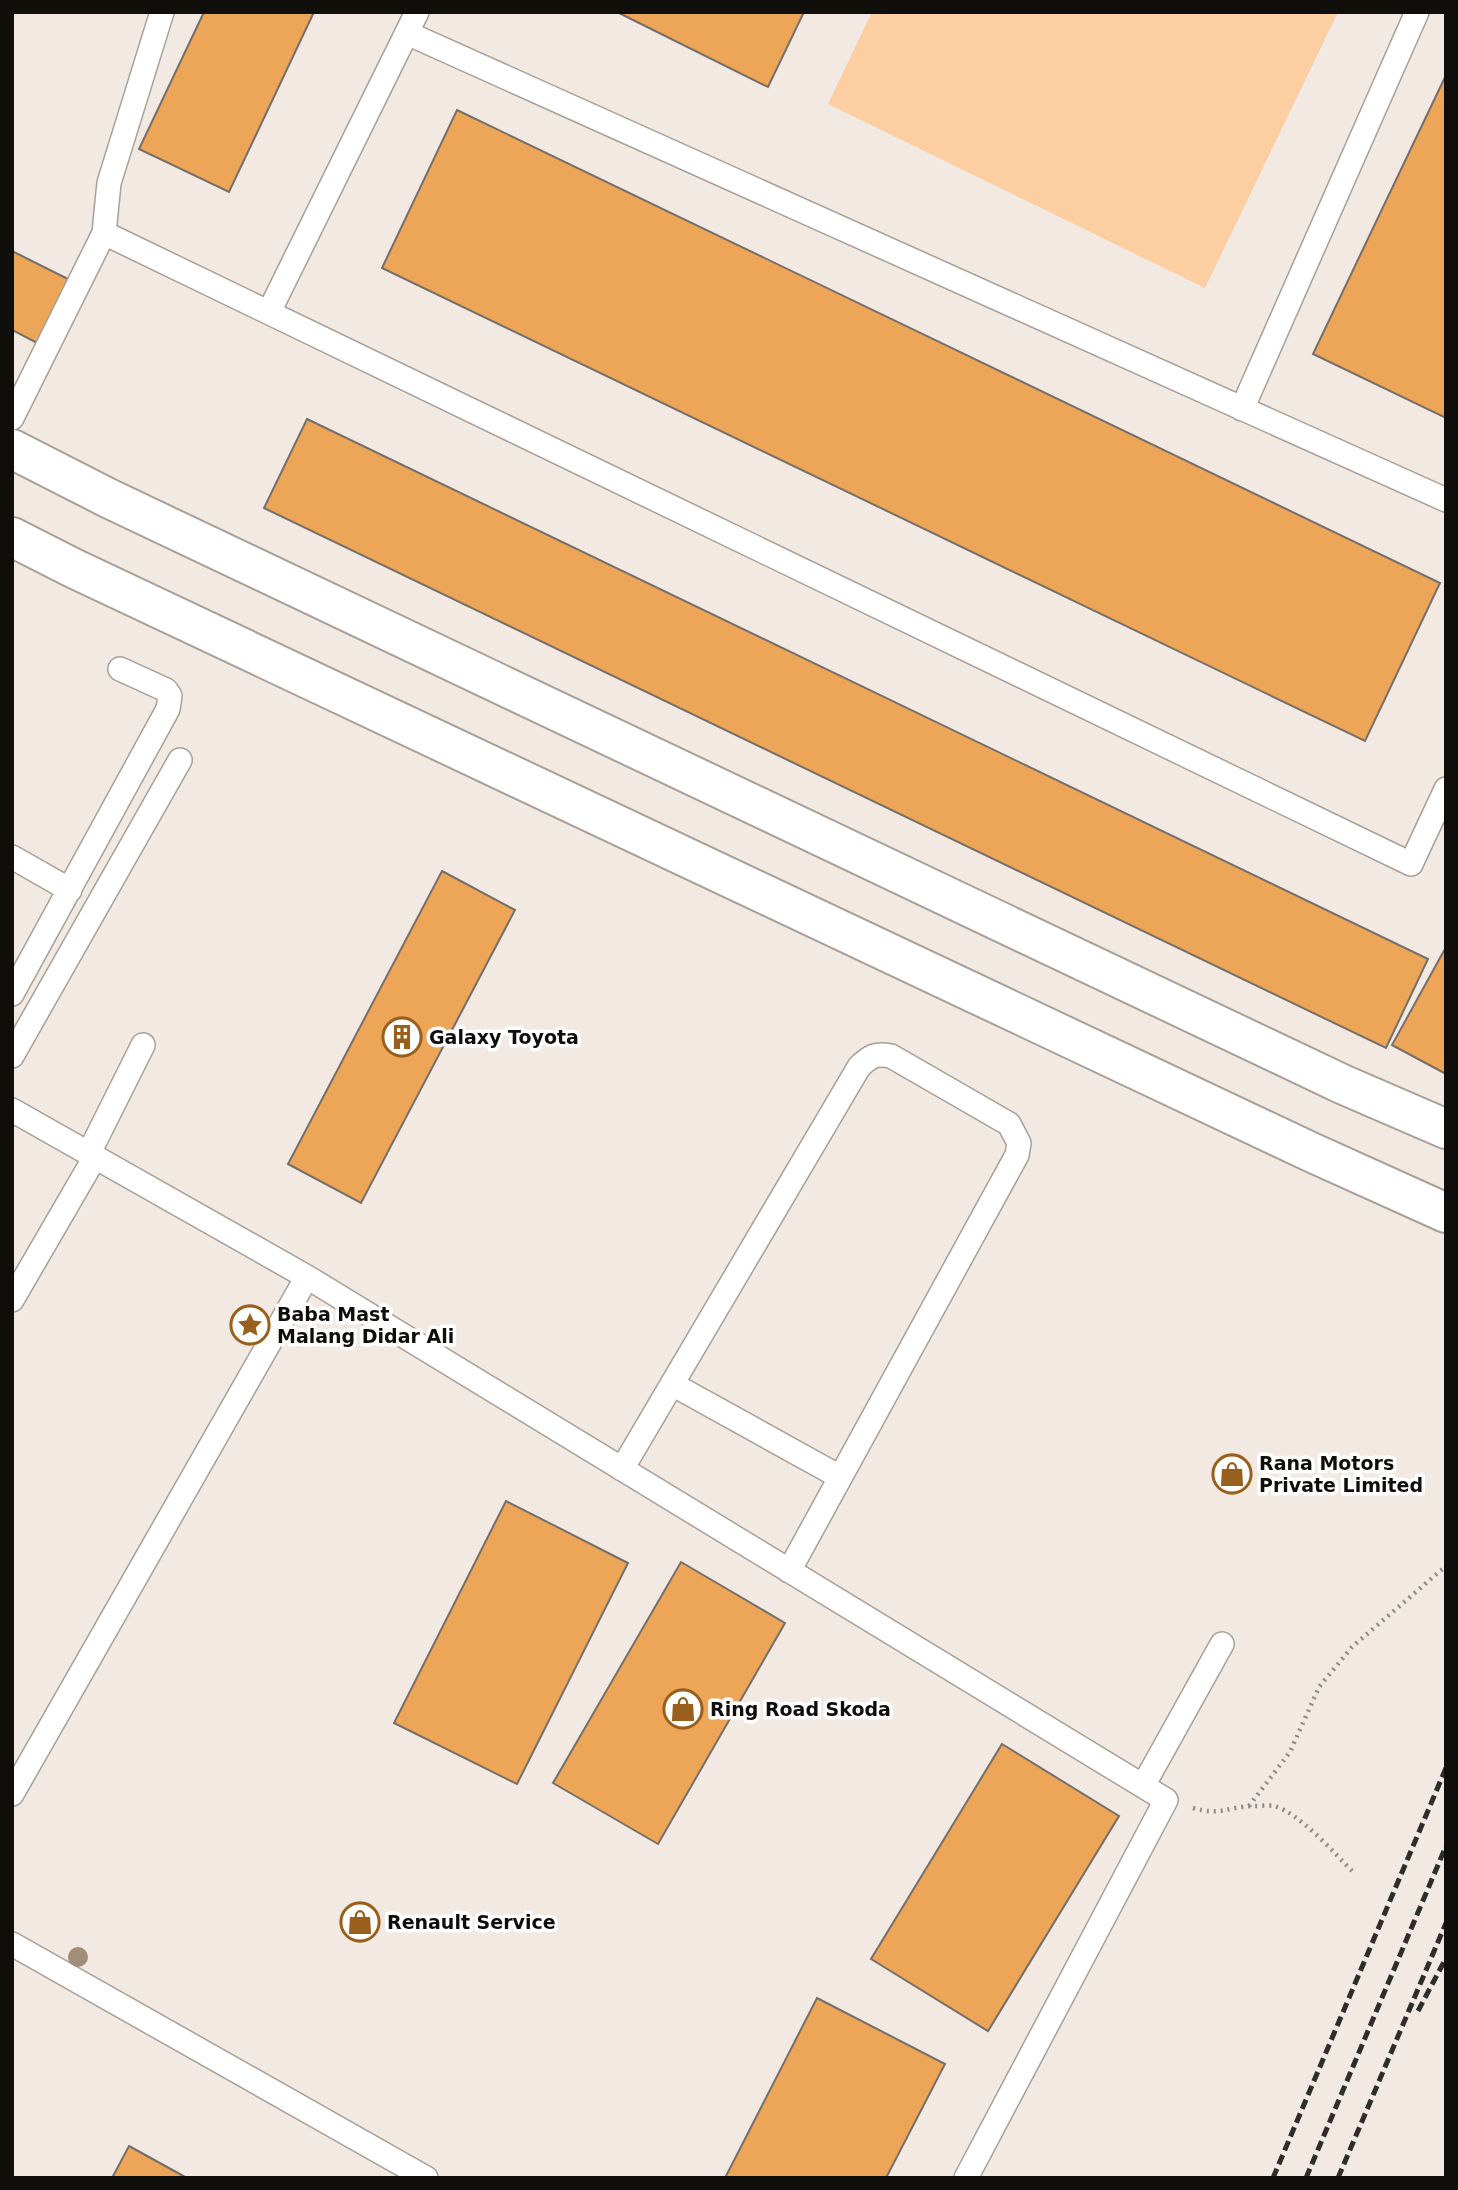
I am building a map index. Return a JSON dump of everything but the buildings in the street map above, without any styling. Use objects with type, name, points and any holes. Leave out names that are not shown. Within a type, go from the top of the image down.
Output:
[{"type":"street","points":[[12,449],[133,510],[1304,1066],[1446,1129]]},
{"type":"street","points":[[12,537],[1313,1153],[1446,1213]]},
{"type":"lane","points":[[12,418],[104,233],[109,183],[162,12]]},
{"type":"lane","points":[[1242,409],[1418,12]]},
{"type":"lane","points":[[269,312],[412,22],[1242,409],[1446,500]]},
{"type":"lane","points":[[104,233],[1411,864],[1446,789]]},
{"type":"lane","points":[[12,994],[170,703],[170,696],[166,691],[120,668]]},
{"type":"lane","points":[[12,1056],[180,760]]},
{"type":"lane","points":[[12,857],[70,890]]},
{"type":"lane","points":[[12,1300],[92,1155],[143,1045]]},
{"type":"lane","points":[[622,1469],[859,1067],[869,1057],[891,1055],[1009,1124],[1018,1143],[1017,1154],[789,1571]]},
{"type":"lane","points":[[12,1110],[307,1277],[1166,1800],[967,2178]]},
{"type":"lane","points":[[12,1794],[307,1277]]},
{"type":"lane","points":[[673,1384],[840,1477]]},
{"type":"lane","points":[[1143,1786],[1222,1644]]},
{"type":"lane","points":[[12,1944],[426,2178]]},
{"type":"path","points":[[1249,1806],[1290,1752],[1319,1687],[1352,1647],[1446,1566]]},
{"type":"path","points":[[1166,1800],[1212,1813],[1249,1806],[1274,1806],[1317,1835],[1354,1874]]},
{"type":"shaded area","points":[[872,12],[1338,12],[1205,288],[828,104]]},
{"type":"railway","points":[[1273,2178],[1446,1768]]},
{"type":"railway","points":[[1306,2178],[1446,1846]]},
{"type":"railway","points":[[1338,2178],[1446,1923]]},
{"type":"railway","points":[[1418,2011],[1446,1958]]},
{"type":"place","name":"Galaxy Toyota","points":[[402,1037]]},
{"type":"place","name":"Baba Mast Malang Didar Ali","points":[[250,1325]]},
{"type":"place","name":"Rana Motors Private Limited","points":[[1232,1474]]},
{"type":"place","name":"Ring Road Skoda","points":[[683,1709]]},
{"type":"place","name":"Renault Service","points":[[360,1922]]}]
